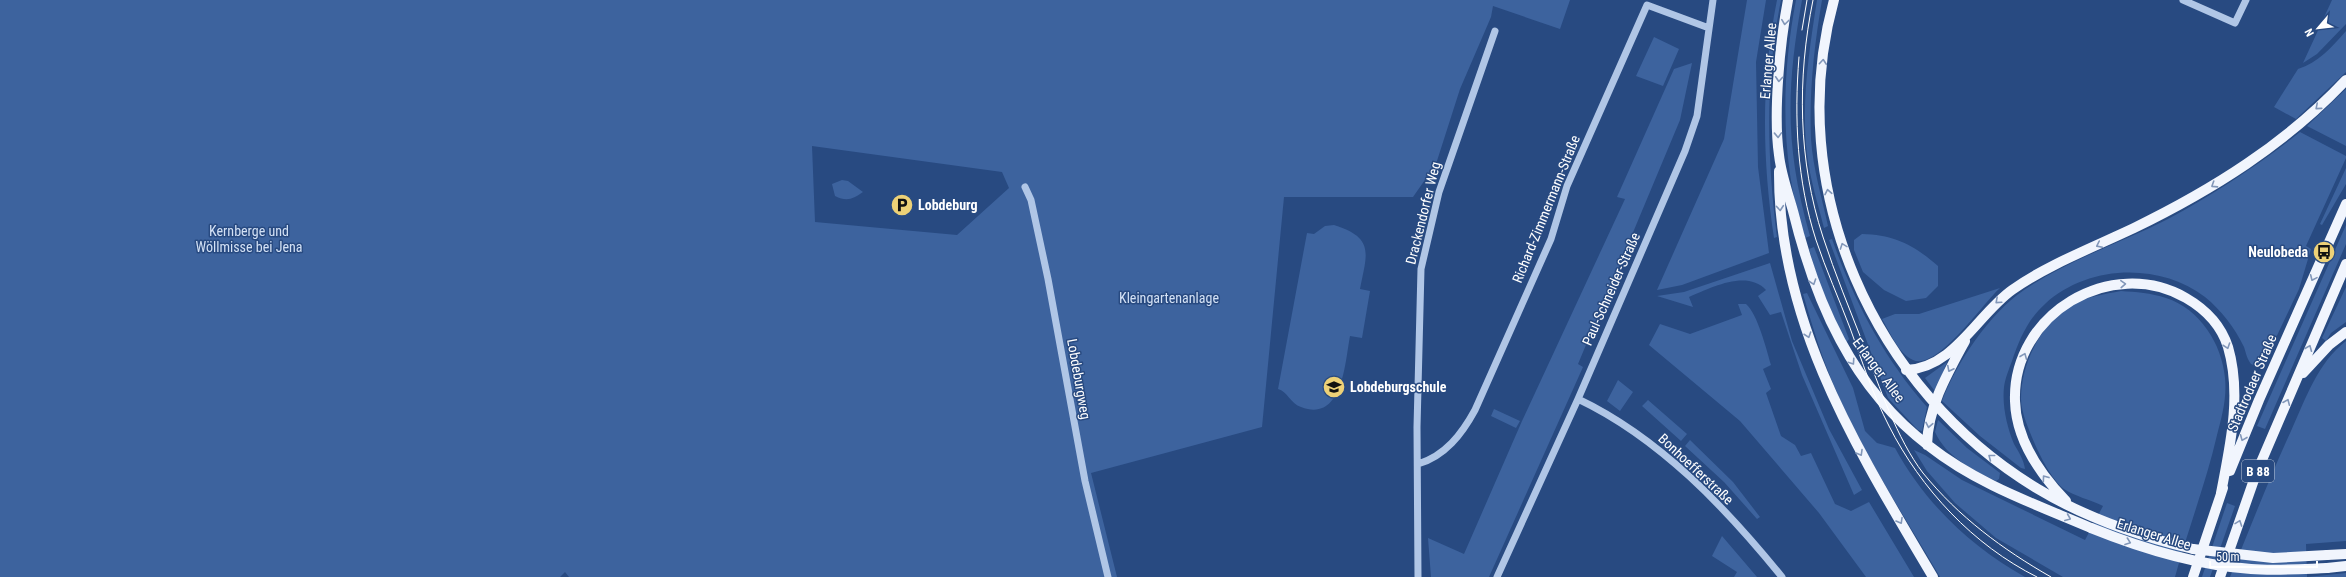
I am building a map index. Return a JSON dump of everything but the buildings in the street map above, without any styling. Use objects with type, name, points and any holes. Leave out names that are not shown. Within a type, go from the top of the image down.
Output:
[{"type":"main road","name":"Erlanger Allee","points":[[1788,0],[1779,78],[1779,155],[1809,270],[1837,336],[1874,392],[1899,420],[1927,445],[1966,472],[1987,483],[2092,528],[2149,550],[2210,564],[2252,569],[2327,568],[2346,566]]},
{"type":"main road","name":"Erlanger Allee","points":[[1834,0],[1826,39],[1821,82],[1820,124],[1824,173],[1838,234],[1859,289],[1882,333],[1906,370],[1935,405],[1965,435],[1996,461],[2039,490],[2071,507],[2154,539],[2193,549],[2273,558],[2346,554]]},
{"type":"main road","points":[[1906,370],[1931,365],[1968,335],[2000,300],[2030,278],[2171,210],[2208,190],[2251,161],[2297,126],[2346,80]]},
{"type":"main road","points":[[1779,155],[1778,186],[1784,244],[1805,327],[1818,364],[1855,445],[1933,577]]},
{"type":"main road","name":"Stadtrodaer Straße","points":[[2193,577],[2221,493],[2258,400],[2346,204]]},
{"type":"main road","name":"B 88","points":[[2220,577],[2256,474],[2346,264]]},
{"type":"main road","points":[[2071,507],[2051,486],[2026,446],[2017,418],[2016,385],[2026,352],[2041,325],[2050,315],[2065,303],[2081,295],[2114,284],[2147,284],[2180,295],[2210,316],[2220,330],[2227,346],[2232,366],[2235,401],[2230,450],[2221,493]]},
{"type":"main road","points":[[2294,384],[2311,362],[2346,332]]},
{"type":"main road","points":[[1927,445],[1929,423],[1944,380],[1968,335]]},
{"type":"street","name":"Paul-Schneider-Straße","points":[[1497,577],[1578,399],[1685,151],[1697,116],[1713,0]]},
{"type":"street","points":[[2183,0],[2235,23],[2246,0]]},
{"type":"street","name":"Richard-Zimmermann-Straße","points":[[1418,464],[1429,460],[1445,450],[1465,428],[1475,410],[1550,239],[1566,186],[1647,5],[1709,28]]},
{"type":"street","name":"Drackendorfer Weg","points":[[1418,577],[1421,269],[1439,192],[1494,31]]},
{"type":"street","name":"Lobdeburgweg","points":[[1025,187],[1030,200],[1048,279],[1085,481],[1108,577]]},
{"type":"street","name":"Bonhoefferstraße","points":[[1578,399],[1626,425],[1670,460],[1751,539],[1782,577]]},
{"type":"green space","points":[[0,0],[1570,0],[1560,29],[1493,6],[1491,17],[1460,89],[1436,164],[1413,197],[1284,197],[1262,427],[1091,473],[1117,577],[569,577],[565,572],[560,577],[0,577]],"holes":[[[812,146],[1002,172],[1009,188],[957,235],[815,222]]]},
{"type":"green space","points":[[1747,0],[1766,0],[1756,62],[1758,167],[1769,253],[1682,285],[1657,290],[1724,139]]},
{"type":"green space","points":[[1777,0],[1781,0],[1772,59],[1769,118],[1771,178],[1777,237],[1774,238],[1767,178],[1765,119],[1768,59]]},
{"type":"green space","points":[[1796,0],[1802,0],[1793,62],[1791,91],[1792,146],[1796,175],[1810,236],[1805,238],[1791,180],[1787,150],[1786,90],[1791,30]]},
{"type":"green space","points":[[1817,0],[1822,0],[1813,70],[1811,139],[1816,172],[1828,226],[1824,228],[1810,173],[1805,135],[1805,96],[1811,38]]},
{"type":"green space","points":[[2332,0],[2346,0],[2346,24],[2317,54],[2303,63]]},
{"type":"green space","points":[[2346,31],[2346,72],[2296,119],[2274,107],[2298,69],[2318,59]]},
{"type":"green space","points":[[1654,37],[1679,49],[1663,86],[1636,76]]},
{"type":"green space","points":[[1692,63],[1680,120],[1578,364],[1583,367],[1489,577],[1431,577],[1428,538],[1464,554],[1522,421],[1625,199],[1617,197],[1674,69]]},
{"type":"green space","points":[[2346,89],[2346,146],[2307,126]]},
{"type":"green space","points":[[2300,132],[2346,156],[2346,158],[2306,246],[2311,249],[2299,289],[2264,363],[2256,366],[2251,364],[2244,347],[2232,326],[2217,308],[2205,297],[2187,286],[2166,278],[2145,274],[2124,273],[2102,275],[2081,282],[2062,291],[2045,304],[2029,323],[2018,345],[2007,374],[2004,394],[2004,409],[2009,431],[2025,469],[2021,468],[1980,436],[1942,401],[1948,386],[1965,355],[1987,325],[2011,300],[2024,290],[2058,270],[2168,219],[2219,189]]},
{"type":"green space","points":[[2346,168],[2346,184],[2322,225],[2320,224]]},
{"type":"green space","points":[[842,180],[848,181],[863,192],[850,199],[843,199],[835,196],[832,184]]},
{"type":"green space","points":[[1334,225],[1356,235],[1362,241],[1366,256],[1360,289],[1370,291],[1362,338],[1350,336],[1343,374],[1334,398],[1326,406],[1315,410],[1301,407],[1294,403],[1284,392],[1278,389],[1307,233],[1314,234],[1325,226]]},
{"type":"green space","points":[[2346,225],[2346,244],[2265,429],[2257,426]]},
{"type":"green space","points":[[1862,234],[1884,236],[1894,239],[1903,242],[1921,252],[1938,266],[1938,286],[1926,298],[1906,301],[1884,290],[1863,272],[1854,250],[1854,240]]},
{"type":"green space","points":[[1832,239],[1850,284],[1871,328],[1911,388],[1927,407],[1922,431],[1918,430],[1888,398],[1829,240]]},
{"type":"green space","points":[[1814,247],[1849,339],[1846,343],[1820,286],[1809,249]]},
{"type":"green space","points":[[1770,263],[1792,341],[1829,429],[1862,490],[1854,495],[1802,375],[1781,312],[1770,315],[1758,296],[1766,290],[1758,284],[1749,281],[1728,282],[1689,297],[1693,307],[1657,296],[1684,292]]},
{"type":"green space","points":[[2346,287],[2346,322],[2331,333],[2326,341],[2322,338]]},
{"type":"green space","points":[[2000,288],[1947,346],[1934,356],[1923,361],[1913,360],[1903,352],[1895,342],[1882,319],[1895,314],[1919,314]]},
{"type":"green space","points":[[2121,291],[2138,292],[2166,298],[2189,310],[2199,319],[2214,341],[2223,365],[2225,378],[2225,400],[2208,471],[2175,577],[2063,577],[1996,538],[1955,503],[1927,471],[1914,450],[1925,455],[1962,480],[2085,540],[2103,506],[2073,494],[2064,489],[2055,480],[2043,461],[2022,410],[2022,385],[2029,358],[2035,346],[2042,334],[2060,313],[2071,305],[2082,300]]},
{"type":"green space","points":[[1807,293],[1853,388],[1865,431],[1877,443],[1895,448],[1920,487],[1951,522],[1986,552],[2025,577],[1940,577],[1873,464],[1838,395],[1823,358],[1803,294]]},
{"type":"green space","points":[[1738,304],[1746,304],[1750,309],[1758,324],[1764,341],[1771,365],[1763,369],[1771,389],[1766,393],[1781,436],[1795,445],[1801,456],[1811,453],[1835,504],[1851,511],[1869,502],[1914,577],[1866,577],[1819,513],[1740,421],[1649,345],[1660,324],[1690,334],[1742,315]]},
{"type":"green space","points":[[2346,341],[2346,541],[2306,544],[2307,577],[2230,577],[2267,485],[2307,394],[2313,382],[2328,360]]},
{"type":"green space","points":[[1947,362],[1936,390],[1934,390],[1925,378]]},
{"type":"green space","points":[[1618,380],[1633,392],[1620,411],[1607,401]]},
{"type":"green space","points":[[1648,400],[1687,434],[1681,441],[1642,406]]},
{"type":"green space","points":[[1494,409],[1520,421],[1516,428],[1491,416]]},
{"type":"green space","points":[[1938,420],[1967,448],[2000,473],[1999,479],[1996,481],[1978,472],[1953,456],[1940,441],[1935,432]]},
{"type":"green space","points":[[1690,440],[1733,482],[1760,517],[1757,519],[1724,482],[1685,446]]},
{"type":"green space","points":[[2227,503],[2235,506],[2210,577],[2202,577]]},
{"type":"green space","points":[[1722,536],[1757,577],[1734,577],[1737,572],[1712,556]]},
{"type":"green space","points":[[2346,573],[2346,577],[2307,577]]},
{"type":"tram line","points":[[1802,30],[1807,0]]},
{"type":"tram line","points":[[1813,0],[1804,59],[1803,89],[1803,119],[1809,179],[1823,237],[1889,412],[1905,444],[1923,473],[1951,504],[1998,543],[2051,577]]},
{"type":"tram line","points":[[1799,57],[1797,103],[1798,150],[1810,218],[1824,262],[1883,414],[1902,449],[1917,472],[1951,513],[1970,532],[1991,549],[2037,577]]},
{"type":"place","name":"Lobdeburg","points":[[902,205]]},
{"type":"place","name":"Neulobeda","points":[[2324,252]]},
{"type":"place","name":"Lobdeburgschule","points":[[1334,387]]},
{"type":"park label","name":"Kernberge und Wöllmisse bei Jena","points":[[249,240]]},
{"type":"park label","name":"Kleingartenanlage","points":[[1169,298]]}]
